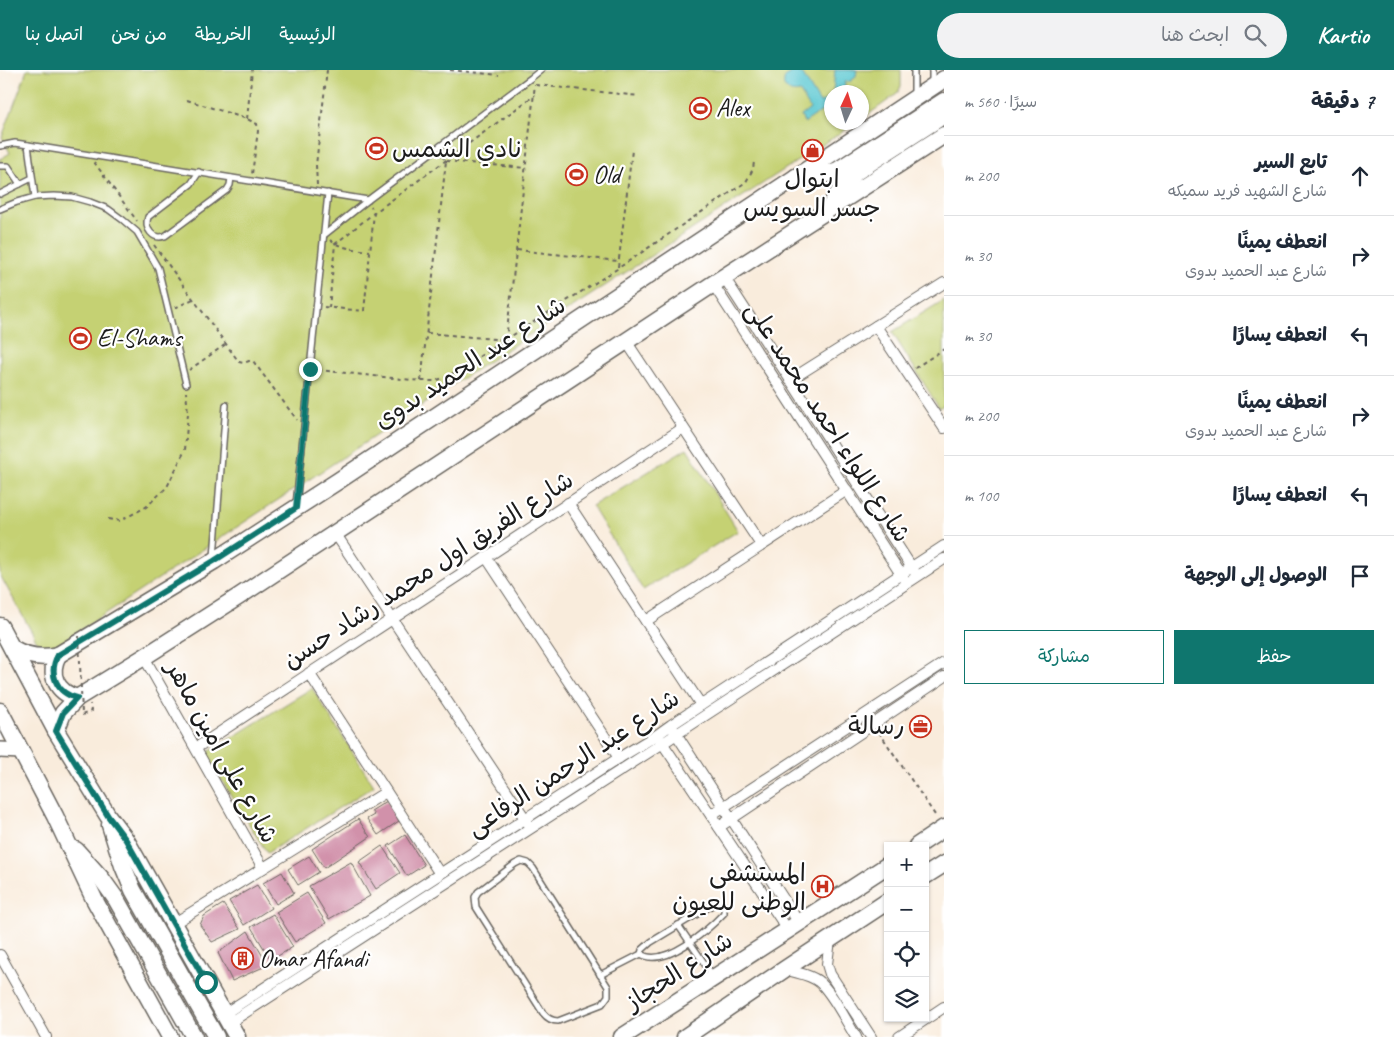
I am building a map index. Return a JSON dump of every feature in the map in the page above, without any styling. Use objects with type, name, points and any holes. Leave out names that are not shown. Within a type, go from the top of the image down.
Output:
[{"type":"main road","name":"شارع عبد الحميد بدوى","points":[[12,648],[34,657],[58,655],[214,561],[938,83]]},
{"type":"main road","points":[[796,177],[821,176],[838,170],[944,101]]},
{"type":"main road","points":[[829,209],[838,192],[856,172],[944,115]]},
{"type":"main road","points":[[56,731],[63,713],[77,698],[144,657],[335,533],[718,280],[944,135]]},
{"type":"main road","points":[[0,626],[56,731],[108,816],[126,840],[230,1024]]},
{"type":"main road","points":[[58,655],[53,671],[56,682],[62,691],[71,697],[77,698]]},
{"type":"main road","points":[[0,711],[22,750],[94,899],[170,1037]]},
{"type":"main road","points":[[0,750],[22,750]]},
{"type":"main road","points":[[108,816],[117,849],[133,890],[216,1037]]},
{"type":"main road","points":[[923,842],[944,828]]},
{"type":"main road","points":[[65,840],[84,858],[116,899],[194,1037]]},
{"type":"main road","points":[[929,873],[944,864]]},
{"type":"main road","name":"شارع الحجاز","points":[[622,1037],[884,868]]},
{"type":"main road","points":[[685,1037],[884,905]]},
{"type":"street","name":"شارع اللواء احمد محمد على","points":[[718,280],[790,380],[915,572]]},
{"type":"street","name":"شارع اللواء احمد محمد على","points":[[718,280],[846,490],[904,579]]},
{"type":"street","points":[[790,380],[944,283]]},
{"type":"street","points":[[876,326],[943,425]]},
{"type":"street","points":[[626,341],[761,545]]},
{"type":"street","name":"شارع الفريق اول محمد رشاد حسن","points":[[196,748],[684,428]]},
{"type":"street","points":[[646,621],[846,490]]},
{"type":"street","points":[[568,504],[701,705]]},
{"type":"street","points":[[335,533],[531,828]]},
{"type":"street","name":"شارع عبد الرحمن الرفاعى","points":[[915,572],[944,546]]},
{"type":"street","points":[[486,558],[620,758]]},
{"type":"street","name":"شارع عبد الرحمن الرفاعى","points":[[230,1024],[531,828],[660,739],[670,725],[915,572],[944,559]]},
{"type":"street","name":"شارع عبد الرحمن الرفاعى","points":[[230,1024],[440,874],[620,758],[660,739],[676,734],[904,579]]},
{"type":"street","name":"شارع على امين ماهر","points":[[144,657],[263,868]]},
{"type":"street","points":[[711,815],[944,663]]},
{"type":"street","points":[[309,673],[440,874]]},
{"type":"street","points":[[719,827],[944,677]]},
{"type":"street","points":[[670,725],[731,819],[794,927]]},
{"type":"street","points":[[660,739],[719,827],[794,927]]},
{"type":"street","points":[[173,924],[386,792]]},
{"type":"street","points":[[830,940],[828,964],[830,974],[871,1037]]},
{"type":"street","points":[[0,955],[46,1037]]},
{"type":"street","points":[[785,969],[809,976],[822,985],[856,1037]]},
{"type":"street","points":[[898,1037],[944,1007]]},
{"type":"lane","points":[[324,235],[541,70]]},
{"type":"lane","points":[[914,70],[914,100]]},
{"type":"lane","points":[[932,70],[938,83]]},
{"type":"lane","points":[[0,146],[14,143],[28,145],[368,200]]},
{"type":"lane","points":[[28,145],[35,197]]},
{"type":"lane","points":[[0,166],[8,166],[20,184]]},
{"type":"lane","points":[[199,172],[191,184],[148,217],[146,221],[147,226],[156,237],[166,236],[227,190],[231,178]]},
{"type":"lane","points":[[0,194],[32,178]]},
{"type":"lane","points":[[296,508],[328,193]]},
{"type":"lane","points":[[0,209],[35,197],[72,197],[108,209],[137,232],[158,268],[186,384]]},
{"type":"lane","points":[[214,561],[226,405]]},
{"type":"lane","points":[[521,862],[528,863],[533,868],[600,976],[609,990],[604,1002],[562,1020],[555,1021],[548,1018],[476,907],[475,897],[478,892],[515,864],[521,862]]},
{"type":"lane","points":[[600,976],[641,954],[644,948],[652,942],[715,903],[720,903],[724,906],[725,911],[722,915],[690,942],[667,955],[648,957],[641,954]]},
{"type":"lane","points":[[678,925],[714,978]]},
{"type":"path","points":[[247,119],[252,70]]},
{"type":"path","points":[[317,192],[316,165],[326,70]]},
{"type":"path","points":[[450,70],[499,75]]},
{"type":"path","points":[[506,340],[536,85],[531,78]]},
{"type":"path","points":[[536,85],[638,96]]},
{"type":"path","points":[[329,308],[336,244],[374,213],[535,95]]},
{"type":"path","points":[[187,100],[257,124],[251,181]]},
{"type":"path","points":[[421,381],[446,161],[437,148]]},
{"type":"path","points":[[617,268],[632,150]]},
{"type":"path","points":[[88,154],[138,223]]},
{"type":"path","points":[[446,161],[526,168]]},
{"type":"path","points":[[310,369],[421,381],[434,381],[448,377],[746,182],[754,169],[754,162]]},
{"type":"path","points":[[317,307],[364,311],[374,213],[368,200]]},
{"type":"path","points":[[324,235],[342,247],[370,251]]},
{"type":"path","points":[[153,243],[239,362],[244,364],[249,361],[253,362],[296,420],[305,424]]},
{"type":"path","points":[[517,250],[618,261]]},
{"type":"path","points":[[168,311],[193,299]]},
{"type":"path","points":[[427,333],[506,340]]},
{"type":"path","points":[[183,375],[226,344]]},
{"type":"path","points":[[908,373],[944,349]]},
{"type":"path","points":[[108,519],[120,521],[146,507],[167,487],[185,450],[188,413],[186,384]]},
{"type":"path","points":[[79,636],[82,715],[91,711]]},
{"type":"path","points":[[874,724],[944,828]]},
{"type":"green space","points":[[27,70],[901,70],[901,86],[897,94],[869,114],[869,85],[824,85],[824,130],[845,130],[460,380],[52,649],[40,647],[0,575],[0,159],[10,153],[2,137]]},
{"type":"green space","points":[[944,300],[944,405],[939,408],[892,332]]},
{"type":"green space","points":[[687,448],[738,531],[643,590],[592,506]]},
{"type":"green space","points":[[312,688],[374,786],[267,853],[205,754]]},
{"type":"water","points":[[835,70],[857,70],[856,76],[851,81],[845,82],[845,85],[834,85]]},
{"type":"water","points":[[799,72],[803,75],[820,103],[824,101],[824,110],[804,123],[801,116],[810,109],[800,92],[791,92],[784,86],[784,81],[789,74]]},
{"type":"building","points":[[387,801],[399,821],[378,835],[367,819],[374,815],[371,811]]},
{"type":"building","points":[[358,819],[370,837],[324,868],[312,849]]},
{"type":"building","points":[[405,835],[424,865],[407,876],[388,846]]},
{"type":"building","points":[[382,846],[400,873],[376,889],[359,862]]},
{"type":"building","points":[[309,856],[319,872],[298,885],[288,869]]},
{"type":"building","points":[[351,862],[370,896],[329,919],[309,886]]},
{"type":"building","points":[[282,872],[294,893],[276,904],[263,883]]},
{"type":"building","points":[[257,885],[271,908],[244,925],[229,901]]},
{"type":"building","points":[[307,893],[326,923],[295,942],[276,912]]},
{"type":"building","points":[[223,904],[240,929],[212,942],[200,925],[204,916]]},
{"type":"building","points":[[273,914],[293,947],[271,960],[251,927]]},
{"type":"building","name":"Omar Afandi","points":[[248,931],[268,965],[232,981],[218,953]]},
{"type":"place","name":"Alex","points":[[700,108]]},
{"type":"place","name":"نادي الشمس","points":[[376,149]]},
{"type":"place","name":"ابتوال جسر السويس","points":[[812,150]]},
{"type":"place","name":"Old","points":[[577,175]]},
{"type":"place","name":"El-Shams","points":[[81,338]]},
{"type":"place","name":"رسالة","points":[[921,726]]},
{"type":"place","name":"المستشفى الوطنى للعيون","points":[[822,887]]},
{"type":"place","name":"Omar Afandi","points":[[243,959]]},
{"type":"route","points":[[206,982],[126,840],[108,816],[56,731],[63,713],[77,698],[66,694],[58,686],[53,671],[54,665],[58,655],[214,561],[296,508],[310,369]]}]
